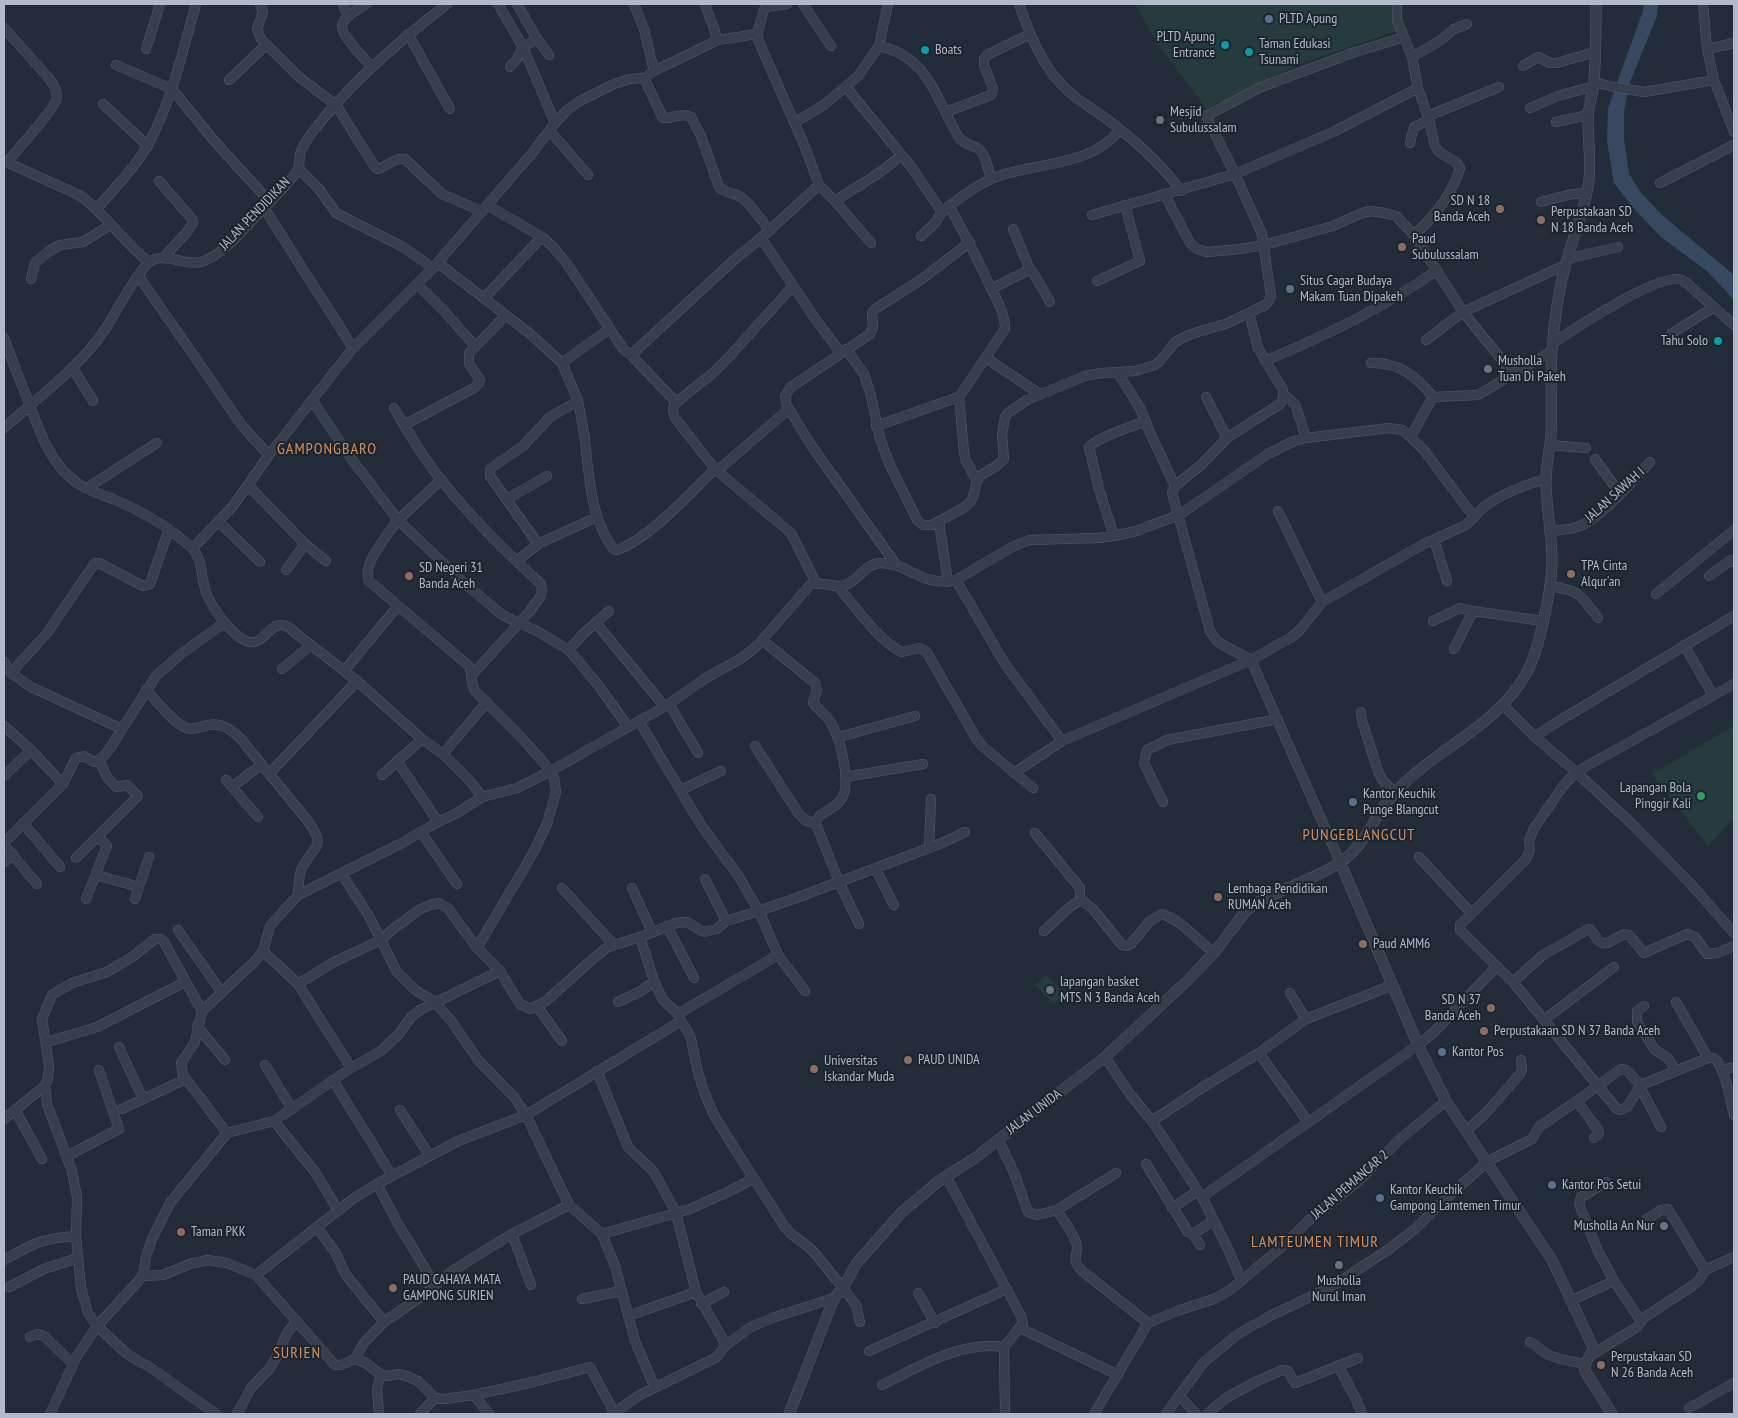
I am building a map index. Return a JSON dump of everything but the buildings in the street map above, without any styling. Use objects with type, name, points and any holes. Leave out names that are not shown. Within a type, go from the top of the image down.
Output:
[{"type":"street","points":[[146,49],[160,4]]},
{"type":"street","points":[[97,209],[148,146],[172,89],[196,4]]},
{"type":"street","points":[[260,4],[264,12],[257,31],[266,45],[299,77],[336,105],[376,168],[382,168],[396,159],[404,159],[442,194],[484,208],[542,237],[565,261],[624,350],[676,402]]},
{"type":"street","points":[[343,4],[348,17]]},
{"type":"street","points":[[366,4],[348,17],[342,24],[343,32],[372,67]]},
{"type":"street","name":"JALAN PENDIDIKAN","points":[[149,262],[163,258],[192,263],[210,258],[221,251],[267,205],[298,168],[304,146],[336,105],[372,67],[408,34],[447,4]]},
{"type":"street","points":[[498,4],[523,47],[553,127],[588,175]]},
{"type":"street","points":[[517,4],[537,39],[549,55]]},
{"type":"street","points":[[634,4],[644,29],[654,71]]},
{"type":"street","points":[[705,4],[718,40]]},
{"type":"street","points":[[787,4],[764,6],[758,34],[761,50],[794,123],[819,186],[835,201],[871,243]]},
{"type":"street","points":[[803,4],[831,46]]},
{"type":"street","points":[[794,123],[824,105],[858,76],[880,46],[888,4]]},
{"type":"street","points":[[1019,4],[1038,51],[1068,91],[1120,129],[1156,160],[1181,191]]},
{"type":"street","points":[[1397,4],[1397,20],[1412,57],[1418,88],[1437,150],[1456,162],[1460,168],[1446,200],[1414,236]]},
{"type":"street","name":"JALAN UNIDA","points":[[789,1414],[834,1298],[843,1288],[856,1264],[902,1212],[927,1190],[975,1158],[1105,1057],[1186,982],[1214,953],[1245,912],[1253,905],[1340,862],[1360,845],[1383,808],[1396,792],[1428,764],[1489,719],[1503,705],[1527,672],[1534,656],[1543,621],[1552,559],[1546,479],[1550,445],[1553,347],[1560,289],[1566,262],[1582,216],[1587,193],[1590,163],[1588,115],[1594,84],[1596,4]]},
{"type":"street","points":[[1703,4],[1706,49],[1714,80],[1734,132]]},
{"type":"street","points":[[1412,57],[1441,40],[1454,29],[1467,24]]},
{"type":"street","points":[[4,28],[48,76],[57,96],[52,107],[6,161],[79,195],[97,209],[131,248],[149,262],[138,275],[95,344],[4,428]]},
{"type":"street","points":[[408,34],[450,109]]},
{"type":"street","points":[[193,548],[248,486],[268,455],[353,348],[436,265],[567,110],[586,97],[614,84],[630,79],[644,78],[654,71],[718,40],[758,34]]},
{"type":"street","points":[[946,112],[991,95],[993,88],[984,65],[984,59],[987,55],[1030,34]]},
{"type":"street","points":[[761,238],[814,317],[864,374],[871,396],[876,426],[889,463],[917,520],[927,526],[939,522],[965,506],[974,497],[977,481],[983,474],[1004,459],[1002,435],[1003,424],[1007,414],[1027,400],[1085,376],[1135,371],[1155,365],[1170,347],[1181,339],[1228,323],[1264,305],[1270,298],[1262,234],[1206,116],[1262,87],[1352,53],[1404,37]]},
{"type":"street","points":[[510,66],[517,59],[523,47],[537,39]]},
{"type":"street","points":[[1706,49],[1734,43]]},
{"type":"street","points":[[229,80],[266,45]]},
{"type":"street","points":[[880,46],[891,48],[913,63],[926,75],[962,141],[977,148],[982,153],[990,179]]},
{"type":"street","points":[[1523,66],[1538,58],[1550,63],[1557,63],[1595,52]]},
{"type":"street","points":[[116,65],[172,89],[267,205],[353,348]]},
{"type":"street","points":[[644,78],[663,118],[688,114],[691,116],[702,136],[719,187],[723,191],[736,195],[746,201],[770,230]]},
{"type":"street","points":[[1530,108],[1594,84],[1644,92],[1714,80]]},
{"type":"street","points":[[846,87],[970,242],[1003,314],[1005,330],[959,397],[876,426]]},
{"type":"street","points":[[1410,143],[1414,127],[1428,118],[1498,87]]},
{"type":"street","points":[[1092,215],[1235,174],[1333,132],[1418,88]]},
{"type":"street","points":[[104,104],[148,146]]},
{"type":"street","points":[[1556,122],[1588,115]]},
{"type":"street","points":[[921,236],[945,209],[990,179],[1089,154],[1109,141],[1120,129]]},
{"type":"street","points":[[1660,183],[1734,145]]},
{"type":"street","points":[[835,201],[876,175],[901,156]]},
{"type":"street","points":[[298,168],[319,189],[336,213],[390,239],[436,265],[506,314],[562,363],[578,401],[586,450],[588,478],[597,517],[612,548],[615,550],[639,538],[665,517],[716,470],[789,409]]},
{"type":"street","points":[[159,181],[192,219],[193,223],[188,232],[163,258]]},
{"type":"street","points":[[630,355],[819,186]]},
{"type":"street","points":[[1541,202],[1572,194],[1587,193]]},
{"type":"street","points":[[1165,195],[1190,243],[1206,252],[1264,245],[1327,228],[1362,213],[1372,212],[1396,216],[1414,236],[1463,312],[1514,375]]},
{"type":"street","points":[[1097,280],[1140,261],[1125,205]]},
{"type":"street","points":[[31,279],[35,263],[49,251],[60,245],[83,242],[110,225]]},
{"type":"street","points":[[1013,229],[1030,270],[1050,302]]},
{"type":"street","points":[[484,298],[542,237]]},
{"type":"street","points":[[897,566],[811,445],[789,409],[785,396],[788,390],[843,350],[872,332],[872,315],[874,310],[922,279],[970,242]]},
{"type":"street","points":[[1426,340],[1463,312],[1566,262],[1618,247]]},
{"type":"street","points":[[991,289],[1030,270]]},
{"type":"street","points":[[1265,361],[1312,341],[1399,296],[1437,270]]},
{"type":"street","points":[[138,275],[243,427],[268,455]]},
{"type":"street","points":[[1433,397],[1478,395],[1514,375],[1597,314],[1622,300],[1670,280],[1681,280],[1734,325]]},
{"type":"street","points":[[416,284],[445,312],[475,346]]},
{"type":"street","points":[[793,286],[728,359],[676,402],[673,408],[675,418],[716,470],[791,533],[816,583]]},
{"type":"street","points":[[1671,334],[1714,307]]},
{"type":"street","points":[[1249,313],[1258,348],[1284,395],[1295,404],[1306,438]]},
{"type":"street","points":[[404,425],[479,384],[480,380],[472,370],[468,360],[469,353],[506,314]]},
{"type":"street","points":[[562,363],[609,329]]},
{"type":"street","points":[[4,338],[44,443],[49,452],[74,480],[87,488],[132,507],[169,529],[193,548],[202,570],[206,591],[224,623],[247,642],[255,642],[273,627],[282,624],[288,627],[422,739],[443,754],[471,782],[482,797]]},
{"type":"street","points":[[986,358],[1040,394]]},
{"type":"street","points":[[1371,363],[1391,364],[1401,368],[1433,397]]},
{"type":"street","points":[[72,366],[93,402]]},
{"type":"street","points":[[1117,372],[1137,402],[1175,486]]},
{"type":"street","points":[[1284,395],[1280,404],[1227,438],[1202,465],[1175,486],[1172,495],[1210,631],[1217,642],[1251,660],[1418,1045],[1446,1101],[1488,1161],[1552,1260],[1593,1347],[1584,1368],[1587,1376],[1612,1414]]},
{"type":"street","points":[[959,397],[961,436],[964,452],[977,481]]},
{"type":"street","points":[[1206,397],[1227,438]]},
{"type":"street","points":[[1411,436],[1433,397]]},
{"type":"street","points":[[312,400],[350,457],[398,520],[463,582],[501,614],[536,630],[569,650],[599,686],[628,727]]},
{"type":"street","points":[[538,544],[490,476],[490,469],[493,465],[523,446],[550,417],[578,401]]},
{"type":"street","points":[[394,408],[441,480],[501,546],[541,584],[542,590],[530,611],[472,675]]},
{"type":"street","points":[[1114,536],[1099,489],[1089,446],[1146,421]]},
{"type":"street","points":[[228,1133],[183,1075],[181,1063],[195,1042],[202,1010],[255,961],[263,951],[270,926],[298,895],[459,812],[482,797],[517,788],[551,771],[667,705],[704,679],[746,655],[762,640],[807,586],[816,583],[838,586],[853,581],[866,569],[875,564],[882,563],[897,566],[928,580],[952,581],[1012,547],[1029,540],[1114,536],[1136,531],[1179,515],[1268,454],[1288,444],[1306,438],[1396,428],[1403,430],[1411,436],[1446,477],[1474,517]]},
{"type":"street","points":[[87,488],[157,443]]},
{"type":"street","points":[[1550,445],[1586,448]]},
{"type":"street","points":[[1595,459],[1620,494]]},
{"type":"street","name":"JALAN SAWAH I","points":[[1549,531],[1578,527],[1586,523],[1620,494],[1650,462]]},
{"type":"street","points":[[507,499],[547,476]]},
{"type":"street","points":[[1014,773],[1062,741],[1251,660],[1290,638],[1300,630],[1322,602],[1434,540],[1464,526],[1491,502],[1510,491],[1546,479]]},
{"type":"street","points":[[441,480],[398,520],[371,561],[367,572],[369,582],[467,664],[472,675],[472,685],[551,771],[556,792],[547,824],[533,853],[477,948]]},
{"type":"street","points":[[248,486],[305,544],[326,561]]},
{"type":"street","points":[[1278,511],[1322,602]]},
{"type":"street","points":[[517,561],[538,544],[597,517]]},
{"type":"street","points":[[218,522],[260,562]]},
{"type":"street","points":[[939,522],[952,581],[1005,664],[1062,741]]},
{"type":"street","points":[[11,673],[47,633],[95,563],[99,563],[143,586],[150,584],[169,529]]},
{"type":"street","points":[[1656,594],[1734,530]]},
{"type":"street","points":[[1434,540],[1447,581]]},
{"type":"street","points":[[286,570],[305,544]]},
{"type":"street","points":[[1709,576],[1731,560],[1734,562]]},
{"type":"street","points":[[838,586],[871,625],[895,648],[902,652],[920,648],[926,651],[976,738],[1033,788]]},
{"type":"street","points":[[1549,586],[1570,589],[1575,592],[1585,600],[1598,618]]},
{"type":"street","points":[[344,672],[397,606]]},
{"type":"street","points":[[1433,621],[1460,608],[1473,612],[1543,621]]},
{"type":"street","points":[[569,650],[582,635],[609,611]]},
{"type":"street","points":[[1454,650],[1473,612]]},
{"type":"street","points":[[1535,737],[1548,727],[1734,616]]},
{"type":"street","points":[[37,884],[4,844],[63,784],[76,758],[84,756],[94,762],[104,756],[156,676],[181,654],[224,623]]},
{"type":"street","points":[[596,623],[667,705],[698,753]]},
{"type":"street","points":[[762,640],[815,683],[817,690],[814,702],[827,716],[839,737],[846,784],[843,796],[837,804],[819,816],[816,824],[858,924]]},
{"type":"street","points":[[282,669],[310,645]]},
{"type":"street","points":[[1684,645],[1713,695]]},
{"type":"street","points":[[4,662],[11,673],[31,687],[122,729]]},
{"type":"street","points":[[270,773],[356,682]]},
{"type":"street","points":[[1734,684],[1576,772],[1562,786],[1533,830],[1528,856],[1460,925],[1460,930],[1513,982],[1609,1100],[1620,1110],[1627,1108],[1641,1086],[1712,1057],[1717,1060],[1722,1070],[1728,1087],[1734,1116]]},
{"type":"street","points":[[146,690],[173,718],[186,728],[192,730],[209,725],[228,728],[240,738],[308,820],[318,837],[315,849],[301,872],[298,895]]},
{"type":"street","points":[[443,754],[487,702]]},
{"type":"street","points":[[1503,705],[1535,737],[1576,772],[1689,882],[1734,933]]},
{"type":"street","points":[[1361,712],[1362,721],[1379,774],[1384,782],[1396,792]]},
{"type":"street","points":[[839,737],[915,716]]},
{"type":"street","points":[[1163,802],[1144,763],[1147,750],[1167,740],[1278,719]]},
{"type":"street","points":[[639,721],[714,844],[732,865],[759,911],[778,955],[805,991]]},
{"type":"street","points":[[4,726],[31,750],[63,784]]},
{"type":"street","points":[[382,775],[422,739]]},
{"type":"street","points":[[755,746],[799,814],[806,820],[816,824]]},
{"type":"street","points":[[4,776],[31,750]]},
{"type":"street","points":[[76,858],[138,796],[128,785],[116,786],[107,777],[99,760]]},
{"type":"street","points":[[397,761],[438,822]]},
{"type":"street","points":[[258,817],[229,783],[262,764]]},
{"type":"street","points":[[845,777],[924,764]]},
{"type":"street","points":[[681,790],[721,771]]},
{"type":"street","points":[[929,848],[931,799]]},
{"type":"street","points":[[23,823],[60,867]]},
{"type":"street","points":[[421,832],[456,884]]},
{"type":"street","points":[[298,984],[334,962],[381,940],[419,910],[430,905],[439,904],[448,908],[477,948],[500,971],[520,1004],[530,1009],[546,1000],[601,952],[614,945],[667,926],[687,922],[699,931],[708,932],[717,929],[726,921],[839,882],[929,848],[965,832]]},
{"type":"street","points":[[1035,833],[1080,888],[1080,900],[1044,931]]},
{"type":"street","points":[[86,898],[107,846],[98,836]]},
{"type":"street","points":[[4,862],[12,854]]},
{"type":"street","points":[[135,899],[149,857]]},
{"type":"street","points":[[1420,857],[1471,913]]},
{"type":"street","points":[[875,868],[894,905]]},
{"type":"street","points":[[96,874],[139,887]]},
{"type":"street","points":[[341,874],[369,916],[393,965],[405,982],[435,1002],[452,1022],[479,1061],[514,1098],[526,1115],[569,1205],[602,1234],[615,1266],[636,1341],[655,1388]]},
{"type":"street","points":[[705,879],[726,921]]},
{"type":"street","points":[[562,888],[614,945]]},
{"type":"street","points":[[632,888],[652,932]]},
{"type":"street","points":[[1080,900],[1085,901],[1092,908],[1122,945],[1132,944],[1150,921],[1162,914],[1183,927],[1214,953]]},
{"type":"street","points":[[667,926],[694,978]]},
{"type":"street","points":[[1513,982],[1543,955],[1589,929],[1593,931],[1603,944],[1620,936],[1629,935],[1644,953],[1687,934],[1695,937],[1707,954],[1717,953],[1734,946]]},
{"type":"street","points":[[178,930],[222,993]]},
{"type":"street","points":[[640,937],[654,981],[663,1000],[679,1018],[692,1038],[696,1066],[710,1107],[784,1226],[812,1250],[843,1288],[856,1305],[860,1322]]},
{"type":"street","points":[[202,1010],[164,942],[161,939],[155,939],[135,955],[107,972],[72,983],[52,995],[42,1019],[42,1026],[47,1042],[49,1065],[45,1086],[47,1104],[67,1156],[77,1197],[76,1236],[78,1258],[84,1301],[88,1313],[97,1326],[127,1354],[151,1368],[166,1381],[216,1414]]},
{"type":"street","points":[[263,951],[298,984],[351,1068]]},
{"type":"street","points":[[256,1275],[338,1210],[376,1184],[458,1141],[526,1115],[778,955]]},
{"type":"street","points":[[1172,1208],[1200,1194],[1418,1045],[1434,1032],[1497,966]]},
{"type":"street","points":[[1545,1020],[1614,967]]},
{"type":"street","points":[[50,1414],[77,1356],[97,1326],[143,1276],[146,1257],[152,1239],[170,1203],[228,1133],[274,1121],[351,1068],[381,1051],[420,1010],[500,971]]},
{"type":"street","points":[[618,1002],[641,991],[654,981]]},
{"type":"street","points":[[47,1042],[97,1027],[185,982]]},
{"type":"street","points":[[1152,1121],[1259,1053],[1306,1019],[1393,985]]},
{"type":"street","points":[[1290,993],[1306,1019]]},
{"type":"street","points":[[1676,1002],[1708,1058]]},
{"type":"street","points":[[537,1006],[562,1041]]},
{"type":"street","points":[[1644,1006],[1637,1011],[1637,1022],[1656,1050],[1668,1058],[1676,1071]]},
{"type":"street","points":[[198,1026],[225,1060]]},
{"type":"street","points":[[119,1047],[143,1099]]},
{"type":"street","points":[[1259,1053],[1308,1122]]},
{"type":"street","points":[[1105,1057],[1130,1094],[1152,1121],[1200,1194],[1229,1251],[1241,1280]]},
{"type":"street","points":[[1467,1130],[1485,1114],[1520,1074],[1522,1070],[1521,1060]]},
{"type":"street","points":[[265,1065],[292,1108]]},
{"type":"street","points":[[1722,1070],[1734,1067]]},
{"type":"street","points":[[1166,1414],[1202,1363],[1238,1334],[1270,1316],[1333,1286],[1392,1247],[1415,1229],[1488,1161],[1532,1139],[1539,1127],[1578,1102],[1621,1069],[1624,1069],[1641,1086],[1661,1127]]},
{"type":"street","points":[[67,1156],[119,1129],[99,1070]]},
{"type":"street","points":[[597,1071],[628,1147],[654,1172],[676,1213],[696,1292],[701,1304],[726,1345]]},
{"type":"street","points":[[122,1109],[186,1079]]},
{"type":"street","points":[[333,1080],[392,1176]]},
{"type":"street","points":[[4,1119],[45,1086]]},
{"type":"street","name":"JALAN PEMANCAR 2","points":[[1148,1323],[1214,1299],[1230,1290],[1284,1245],[1308,1221],[1361,1179],[1400,1139],[1446,1101]]},
{"type":"street","points":[[1578,1102],[1598,1130],[1599,1133],[1594,1138]]},
{"type":"street","points":[[15,1110],[42,1159]]},
{"type":"street","points":[[400,1110],[430,1156]]},
{"type":"street","points":[[274,1121],[315,1172],[338,1210]]},
{"type":"street","points":[[998,1139],[1016,1175],[1028,1212],[1037,1215],[1057,1210],[1116,1174]]},
{"type":"street","points":[[1146,1164],[1188,1232]]},
{"type":"street","points":[[946,1176],[1007,1289],[1023,1323],[1004,1347],[1005,1414]]},
{"type":"street","points":[[602,1234],[676,1213],[710,1201],[754,1178]]},
{"type":"street","points":[[1606,1182],[1582,1197],[1580,1204],[1597,1249],[1614,1281],[1641,1321]]},
{"type":"street","points":[[376,1184],[435,1285]]},
{"type":"street","points":[[143,1276],[163,1275],[190,1264],[208,1260],[226,1263],[256,1275],[335,1365],[341,1365],[355,1359],[364,1343],[384,1322],[422,1296],[464,1262],[512,1234],[569,1205]]},
{"type":"street","points":[[1648,1219],[1662,1210],[1668,1209],[1705,1270]]},
{"type":"street","points":[[1057,1210],[1076,1242],[1076,1264],[1082,1271],[1148,1323],[1094,1414]]},
{"type":"street","points":[[1200,1245],[1193,1234],[1213,1221]]},
{"type":"street","points":[[316,1227],[335,1252],[346,1275],[384,1322]]},
{"type":"street","points":[[512,1234],[531,1285]]},
{"type":"street","points":[[4,1260],[37,1242],[56,1237],[76,1236]]},
{"type":"street","points":[[1530,1342],[1550,1355],[1587,1360],[1637,1327],[1641,1321],[1694,1285],[1705,1270],[1734,1257]]},
{"type":"street","points":[[9,1287],[44,1269],[78,1258]]},
{"type":"street","points":[[1570,1301],[1614,1281]]},
{"type":"street","points":[[869,1351],[935,1323],[1007,1289]]},
{"type":"street","points":[[582,1299],[621,1290]]},
{"type":"street","points":[[628,1316],[696,1292]]},
{"type":"street","points":[[701,1304],[724,1292]]},
{"type":"street","points":[[918,1293],[935,1323]]},
{"type":"street","points":[[355,1359],[366,1362],[381,1375],[399,1374],[418,1381],[436,1398],[444,1399],[474,1395],[590,1367],[614,1414],[640,1394],[717,1357],[726,1345],[751,1327],[775,1317],[834,1298]]},
{"type":"street","points":[[236,1414],[251,1388],[270,1368],[287,1333],[296,1322]]},
{"type":"street","points":[[1020,1328],[1118,1375]]},
{"type":"street","points":[[30,1338],[37,1334],[44,1336],[73,1364]]},
{"type":"street","points":[[882,1385],[950,1353],[978,1346],[1004,1347]]},
{"type":"street","points":[[1207,1414],[1226,1398],[1282,1370],[1288,1371],[1294,1383],[1358,1358]]},
{"type":"street","points":[[1338,1365],[1347,1385],[1353,1390],[1362,1414]]},
{"type":"street","points":[[379,1414],[377,1388],[381,1375]]},
{"type":"street","points":[[1689,1408],[1734,1383]]},
{"type":"street","points":[[474,1395],[489,1414]]},
{"type":"street","points":[[1179,1395],[1196,1414]]},
{"type":"street","points":[[420,1414],[436,1398]]},
{"type":"green space","name":"Taman Edukasi Tsunami","points":[[1135,4],[1394,4],[1397,31],[1302,63],[1206,109],[1156,41]]},
{"type":"green space","name":"Lapangan Bola Pinggir Kali","points":[[1734,726],[1734,818],[1708,846],[1652,774]]},
{"type":"green space","name":"lapangan basket MTS N 3 Banda Aceh","points":[[1046,975],[1065,994],[1054,1004],[1035,985]]},
{"type":"water","points":[[1644,4],[1658,4],[1657,16],[1630,82],[1624,111],[1624,139],[1629,174],[1641,193],[1663,216],[1734,275],[1734,300],[1707,271],[1661,237],[1635,210],[1614,183],[1607,141],[1608,108]]},
{"type":"place","name":"PLTD Apung","points":[[1269,19]]},
{"type":"place","name":"PLTD Apung Entrance","points":[[1225,45]]},
{"type":"place","name":"Boats","points":[[925,50]]},
{"type":"place","name":"Taman Edukasi Tsunami","points":[[1249,52]]},
{"type":"place","name":"Mesjid Subulussalam","points":[[1160,120]]},
{"type":"place","name":"SD N 18 Banda Aceh","points":[[1500,209]]},
{"type":"place","name":"Perpustakaan SD N 18 Banda Aceh","points":[[1541,220]]},
{"type":"place","name":"Paud Subulussalam","points":[[1402,247]]},
{"type":"place","name":"Situs Cagar Budaya Makam Tuan Dipakeh","points":[[1290,289]]},
{"type":"place","name":"Tahu Solo","points":[[1718,341]]},
{"type":"place","name":"Musholla Tuan Di Pakeh","points":[[1488,369]]},
{"type":"place","name":"TPA Cinta Alqur'an","points":[[1571,574]]},
{"type":"place","name":"SD Negeri 31 Banda Aceh","points":[[409,576]]},
{"type":"place","name":"Lapangan Bola Pinggir Kali","points":[[1701,796]]},
{"type":"place","name":"Kantor Keuchik Punge Blangcut","points":[[1353,802]]},
{"type":"place","name":"Lembaga Pendidikan RUMAN Aceh","points":[[1218,897]]},
{"type":"place","name":"Paud AMM6","points":[[1363,944]]},
{"type":"place","name":"lapangan basket MTS N 3 Banda Aceh","points":[[1050,990]]},
{"type":"place","name":"SD N 37 Banda Aceh","points":[[1491,1008]]},
{"type":"place","name":"Perpustakaan SD N 37 Banda Aceh","points":[[1484,1031]]},
{"type":"place","name":"Kantor Pos","points":[[1442,1052]]},
{"type":"place","name":"PAUD UNIDA","points":[[908,1060]]},
{"type":"place","name":"Universitas Iskandar Muda","points":[[814,1069]]},
{"type":"place","name":"Kantor Pos Setui","points":[[1552,1185]]},
{"type":"place","name":"Kantor Keuchik Gampong Lamtemen Timur","points":[[1380,1198]]},
{"type":"place","name":"Musholla An Nur","points":[[1664,1226]]},
{"type":"place","name":"Taman PKK","points":[[181,1232]]},
{"type":"place","name":"Musholla Nurul Iman","points":[[1339,1265]]},
{"type":"place","name":"PAUD CAHAYA MATA GAMPONG SURIEN","points":[[393,1288]]},
{"type":"place","name":"Perpustakaan SD N 26 Banda Aceh","points":[[1601,1365]]},
{"type":"district","name":"GAMPONGBARO","points":[[327,449]]},
{"type":"district","name":"PUNGEBLANGCUT","points":[[1359,835]]},
{"type":"district","name":"LAMTEUMEN TIMUR","points":[[1315,1242]]},
{"type":"district","name":"SURIEN","points":[[297,1353]]}]
